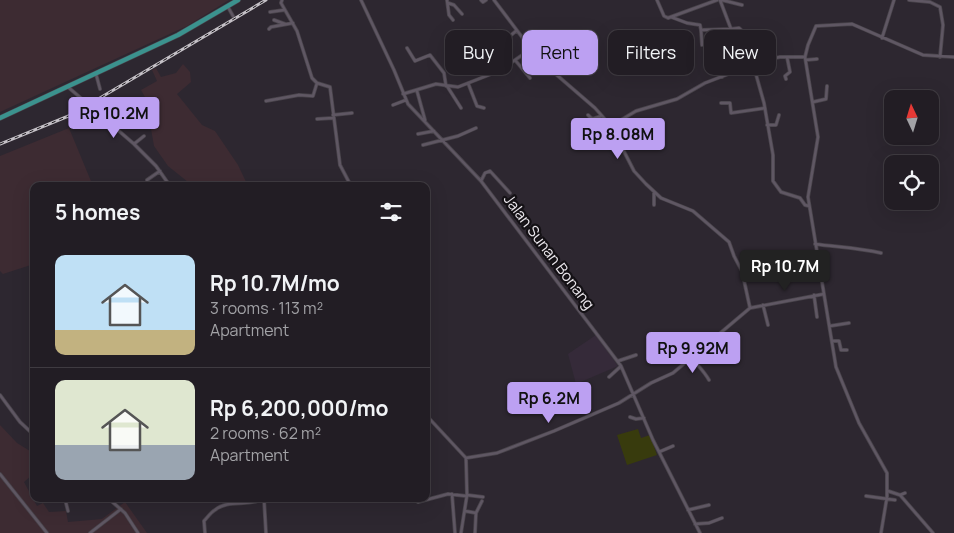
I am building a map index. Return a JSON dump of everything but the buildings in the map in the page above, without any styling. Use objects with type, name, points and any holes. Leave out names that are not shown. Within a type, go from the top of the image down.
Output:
[{"type":"highway","points":[[0,118],[178,35],[238,0]]},
{"type":"street","points":[[282,0],[281,3],[284,10],[298,34],[312,78],[317,83],[330,87],[340,166],[348,182]]},
{"type":"street","name":"Jalan Sunan Bonang","points":[[361,0],[406,100],[481,181],[618,361],[658,452],[700,533]]},
{"type":"street","points":[[481,0],[483,2],[486,0]]},
{"type":"street","points":[[494,0],[522,38]]},
{"type":"street","points":[[657,0],[665,18],[720,0],[742,5]]},
{"type":"street","points":[[720,0],[731,29]]},
{"type":"street","points":[[882,38],[894,0]]},
{"type":"street","points":[[909,0],[930,2],[940,7],[942,28],[940,57]]},
{"type":"street","points":[[452,20],[448,10],[448,2],[454,5],[462,14]]},
{"type":"street","points":[[228,6],[233,16]]},
{"type":"street","points":[[270,12],[284,10]]},
{"type":"street","points":[[671,17],[687,23],[700,25],[702,46]]},
{"type":"street","points":[[274,20],[285,24]]},
{"type":"street","points":[[269,29],[271,26],[293,23]]},
{"type":"street","points":[[881,533],[888,491],[886,468],[859,423],[845,393],[836,367],[815,244],[808,190],[815,162],[818,137],[805,58],[810,40],[818,25],[848,23],[923,55],[954,57]]},
{"type":"street","points":[[701,30],[740,30]]},
{"type":"street","points":[[512,34],[516,31]]},
{"type":"street","points":[[407,48],[415,61],[430,55],[444,74],[446,86],[461,108]]},
{"type":"street","points":[[403,94],[433,85],[456,88],[499,71],[522,55]]},
{"type":"street","points":[[786,79],[785,76],[790,72],[787,57]]},
{"type":"street","points":[[776,58],[817,59]]},
{"type":"street","points":[[515,59],[530,78]]},
{"type":"street","points":[[96,73],[100,88]]},
{"type":"street","points":[[557,75],[611,126],[634,171],[654,191],[670,202],[693,211],[729,242],[742,271],[750,308]]},
{"type":"street","points":[[611,126],[636,110],[677,99],[696,87],[727,75]]},
{"type":"street","points":[[755,75],[765,108],[773,155],[772,176],[776,187],[781,192],[802,199],[804,205],[809,206]]},
{"type":"street","points":[[266,101],[299,95],[314,96],[317,83]]},
{"type":"street","points":[[468,83],[477,106],[484,108]]},
{"type":"street","points":[[67,86],[134,144],[160,171],[167,182]]},
{"type":"street","points":[[812,102],[826,98],[827,86]]},
{"type":"street","points":[[417,91],[422,104],[425,122]]},
{"type":"street","points":[[392,104],[406,100]]},
{"type":"street","points":[[722,103],[730,103],[731,113],[765,108]]},
{"type":"street","points":[[317,119],[352,113]]},
{"type":"street","points":[[104,118],[128,114],[134,114],[138,117]]},
{"type":"street","points":[[767,125],[776,125],[779,115]]},
{"type":"street","points":[[588,116],[592,119],[602,116]]},
{"type":"street","points":[[423,145],[458,136],[476,128]]},
{"type":"street","points":[[418,134],[434,131]]},
{"type":"street","points":[[134,144],[144,136]]},
{"type":"street","points":[[147,180],[160,171]]},
{"type":"street","points":[[481,181],[485,173],[490,171],[510,193]]},
{"type":"street","points":[[654,191],[654,205]]},
{"type":"street","points":[[815,244],[847,249],[864,248],[881,252]]},
{"type":"street","points":[[466,458],[497,453],[554,432],[604,410],[651,383],[673,373],[750,308],[824,294]]},
{"type":"street","points":[[814,295],[817,317]]},
{"type":"street","points":[[763,305],[768,325]]},
{"type":"street","points":[[830,326],[849,323]]},
{"type":"street","points":[[833,341],[839,341],[841,350],[847,350]]},
{"type":"street","points":[[618,361],[636,355]]},
{"type":"street","points":[[692,358],[709,380]]},
{"type":"street","points":[[609,377],[621,366]]},
{"type":"street","points":[[0,395],[20,422],[30,431]]},
{"type":"street","points":[[630,416],[636,419],[644,418]]},
{"type":"street","points":[[430,419],[466,458],[467,495],[461,533]]},
{"type":"street","points":[[658,452],[673,446]]},
{"type":"street","points":[[0,474],[47,533]]},
{"type":"street","points":[[888,491],[900,495],[933,533]]},
{"type":"street","points":[[900,495],[905,492]]},
{"type":"street","points":[[452,494],[454,533]]},
{"type":"street","points":[[430,498],[452,494],[483,497]]},
{"type":"street","points":[[866,496],[895,500]]},
{"type":"street","points":[[475,533],[476,513],[482,501]]},
{"type":"street","points":[[66,502],[68,511]]},
{"type":"street","points":[[113,502],[121,509],[138,533]]},
{"type":"street","points":[[205,533],[204,521],[216,509],[234,504],[258,502]]},
{"type":"street","points":[[263,502],[266,533]]},
{"type":"street","points":[[688,510],[708,505]]},
{"type":"street","points":[[90,533],[121,509]]},
{"type":"street","points":[[465,511],[476,513]]},
{"type":"street","points":[[695,524],[709,523],[722,518]]},
{"type":"shaded area","points":[[0,0],[229,0],[187,26],[0,112]]},
{"type":"shaded area","points":[[183,64],[190,72],[191,82],[177,94],[202,125],[215,131],[238,165],[246,182],[188,182],[168,166],[154,146],[148,112],[150,106],[141,90],[157,81],[152,70],[156,68],[161,77],[176,73]]},
{"type":"shaded area","points":[[69,128],[91,182],[30,182],[30,265],[3,274],[0,271],[0,156]]},
{"type":"shaded area","points":[[596,335],[618,366],[576,384],[568,354]]},
{"type":"shaded area","points":[[0,425],[17,443],[30,451],[30,477],[24,482],[30,493],[30,502],[35,502],[37,506],[43,503],[49,512],[66,511],[68,522],[102,519],[125,502],[147,533],[0,533]]},
{"type":"green space","points":[[638,429],[641,438],[650,435],[657,455],[627,465],[617,435]]},
{"type":"railway","points":[[0,144],[71,115],[266,0]]}]
